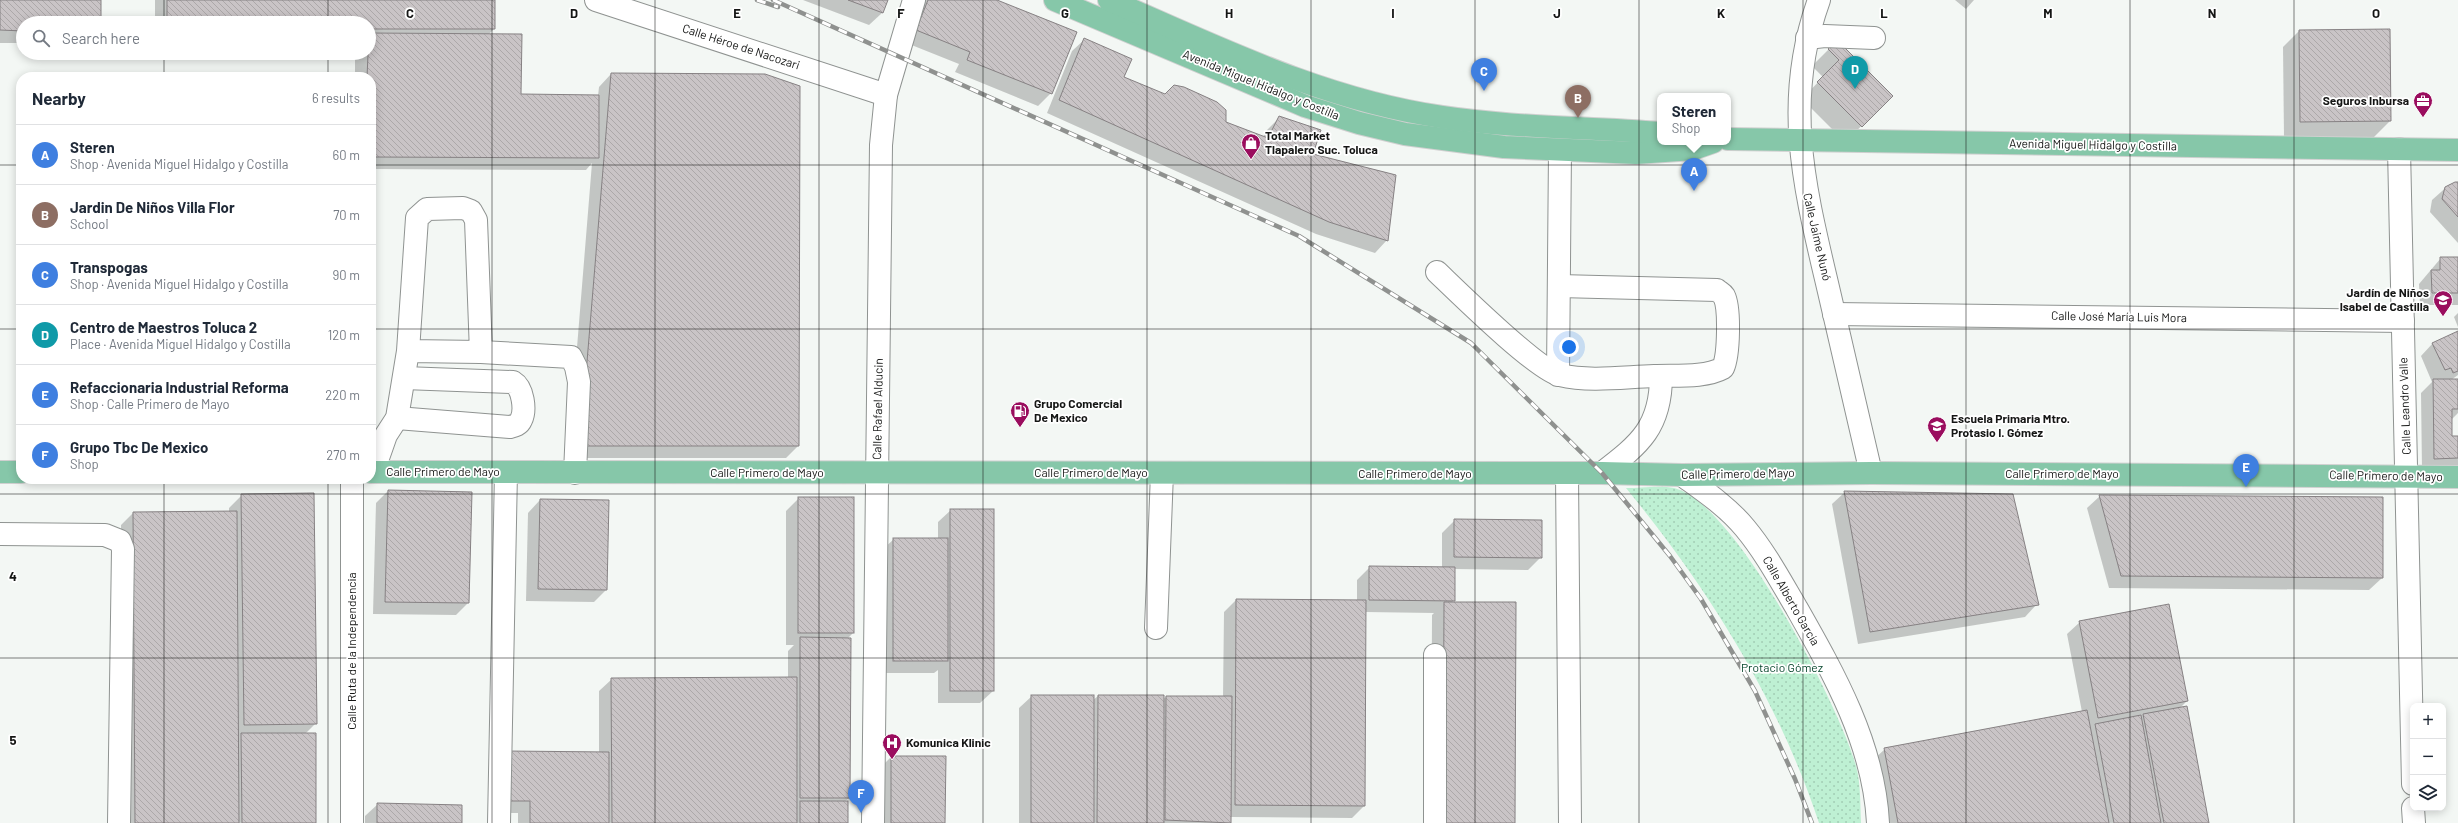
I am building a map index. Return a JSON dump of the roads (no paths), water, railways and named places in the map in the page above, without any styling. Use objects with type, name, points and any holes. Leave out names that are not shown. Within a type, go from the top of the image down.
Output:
[{"type":"main road","name":"Avenida Miguel Hidalgo y Costilla","points":[[1055,0],[1091,8],[1305,106],[1360,123],[1450,142],[1504,147],[1560,150],[1665,152],[1694,149],[1705,145]]},
{"type":"main road","name":"Avenida Miguel Hidalgo y Costilla","points":[[1109,0],[1300,82],[1350,97],[1442,117],[1657,133]]},
{"type":"main road","name":"Avenida Miguel Hidalgo y Costilla","points":[[1731,139],[2458,150]]},
{"type":"main road","points":[[0,472],[16,472]]},
{"type":"main road","name":"Calle Primero de Mayo","points":[[376,472],[1602,473],[1682,476],[1871,473],[2458,477]]},
{"type":"street","name":"Calle Héroe de Nacozari","points":[[596,0],[886,95]]},
{"type":"street","name":"Calle Rafael Alducin","points":[[873,823],[881,145],[886,95],[914,0]]},
{"type":"street","name":"Calle Jaime Nunó","points":[[1819,0],[1807,38],[1800,89],[1799,141],[1809,207],[1871,473]]},
{"type":"street","points":[[1807,38],[1825,36],[1874,38]]},
{"type":"street","name":"Calle Leandro Valle","points":[[2398,149],[2407,476],[2413,775]]},
{"type":"street","points":[[1558,375],[1560,150]]},
{"type":"street","points":[[376,461],[386,435],[397,418],[408,351],[418,218],[427,209],[463,208],[471,211],[476,220],[481,352]]},
{"type":"street","points":[[1437,272],[1520,348],[1544,367],[1558,375],[1589,378],[1661,376],[1708,373],[1723,368],[1727,352],[1727,308],[1723,294],[1717,290],[1559,286]]},
{"type":"street","name":"Calle José María Luis Mora","points":[[1834,314],[2403,321]]},
{"type":"street","points":[[408,351],[481,352],[571,357],[576,367],[579,382],[575,473]]},
{"type":"street","points":[[1602,473],[1631,450],[1650,427],[1658,410],[1661,376]]},
{"type":"street","points":[[397,418],[510,427],[518,424],[521,420],[522,392],[519,386],[513,382],[404,378]]},
{"type":"street","points":[[499,823],[506,472]]},
{"type":"street","points":[[1156,628],[1162,473]]},
{"type":"street","points":[[1567,474],[1570,823]]},
{"type":"street","name":"Calle Alberto García","points":[[1682,476],[1716,500],[1745,527],[1772,566],[1817,644],[1849,709],[1867,754],[1874,780],[1878,823]]},
{"type":"street","name":"Calle Ruta de la Independencia","points":[[352,484],[352,823]]},
{"type":"street","points":[[0,534],[105,534],[120,541],[123,549],[119,823]]},
{"type":"street","points":[[1435,655],[1435,823]]},
{"type":"street","points":[[2414,811],[2414,823]]},
{"type":"railway","points":[[757,0],[778,7]]},
{"type":"railway","points":[[773,0],[1299,236],[1471,343],[1602,473],[1670,556],[1701,599],[1755,691],[1795,779],[1812,823]]},
{"type":"place","name":"Centro de Maestros Toluca 2","points":[[1855,89]]},
{"type":"place","name":"Transpogas","points":[[1484,91]]},
{"type":"place","name":"Jardin De Niños Villa Flor","points":[[1578,118]]},
{"type":"place","name":"Seguros Inbursa","points":[[2423,118]]},
{"type":"place","name":"Total Market Tlapalero Suc. Toluca","points":[[1251,160]]},
{"type":"place","name":"Steren","points":[[1694,191]]},
{"type":"place","name":"Jardín de Niños Isabel de Castilla","points":[[2443,317]]},
{"type":"place","name":"Grupo Comercial De Mexico","points":[[1020,428]]},
{"type":"place","name":"Escuela Primaria Mtro. Protasio I. Gómez","points":[[1937,443]]},
{"type":"place","name":"Refaccionaria Industrial Reforma","points":[[2246,487]]},
{"type":"place","name":"Komunica Klinic","points":[[892,760]]},
{"type":"place","name":"Grupo Tbc De Mexico","points":[[861,813]]},
{"type":"park label","name":"Protacio Gómez","points":[[1782,668]]}]
